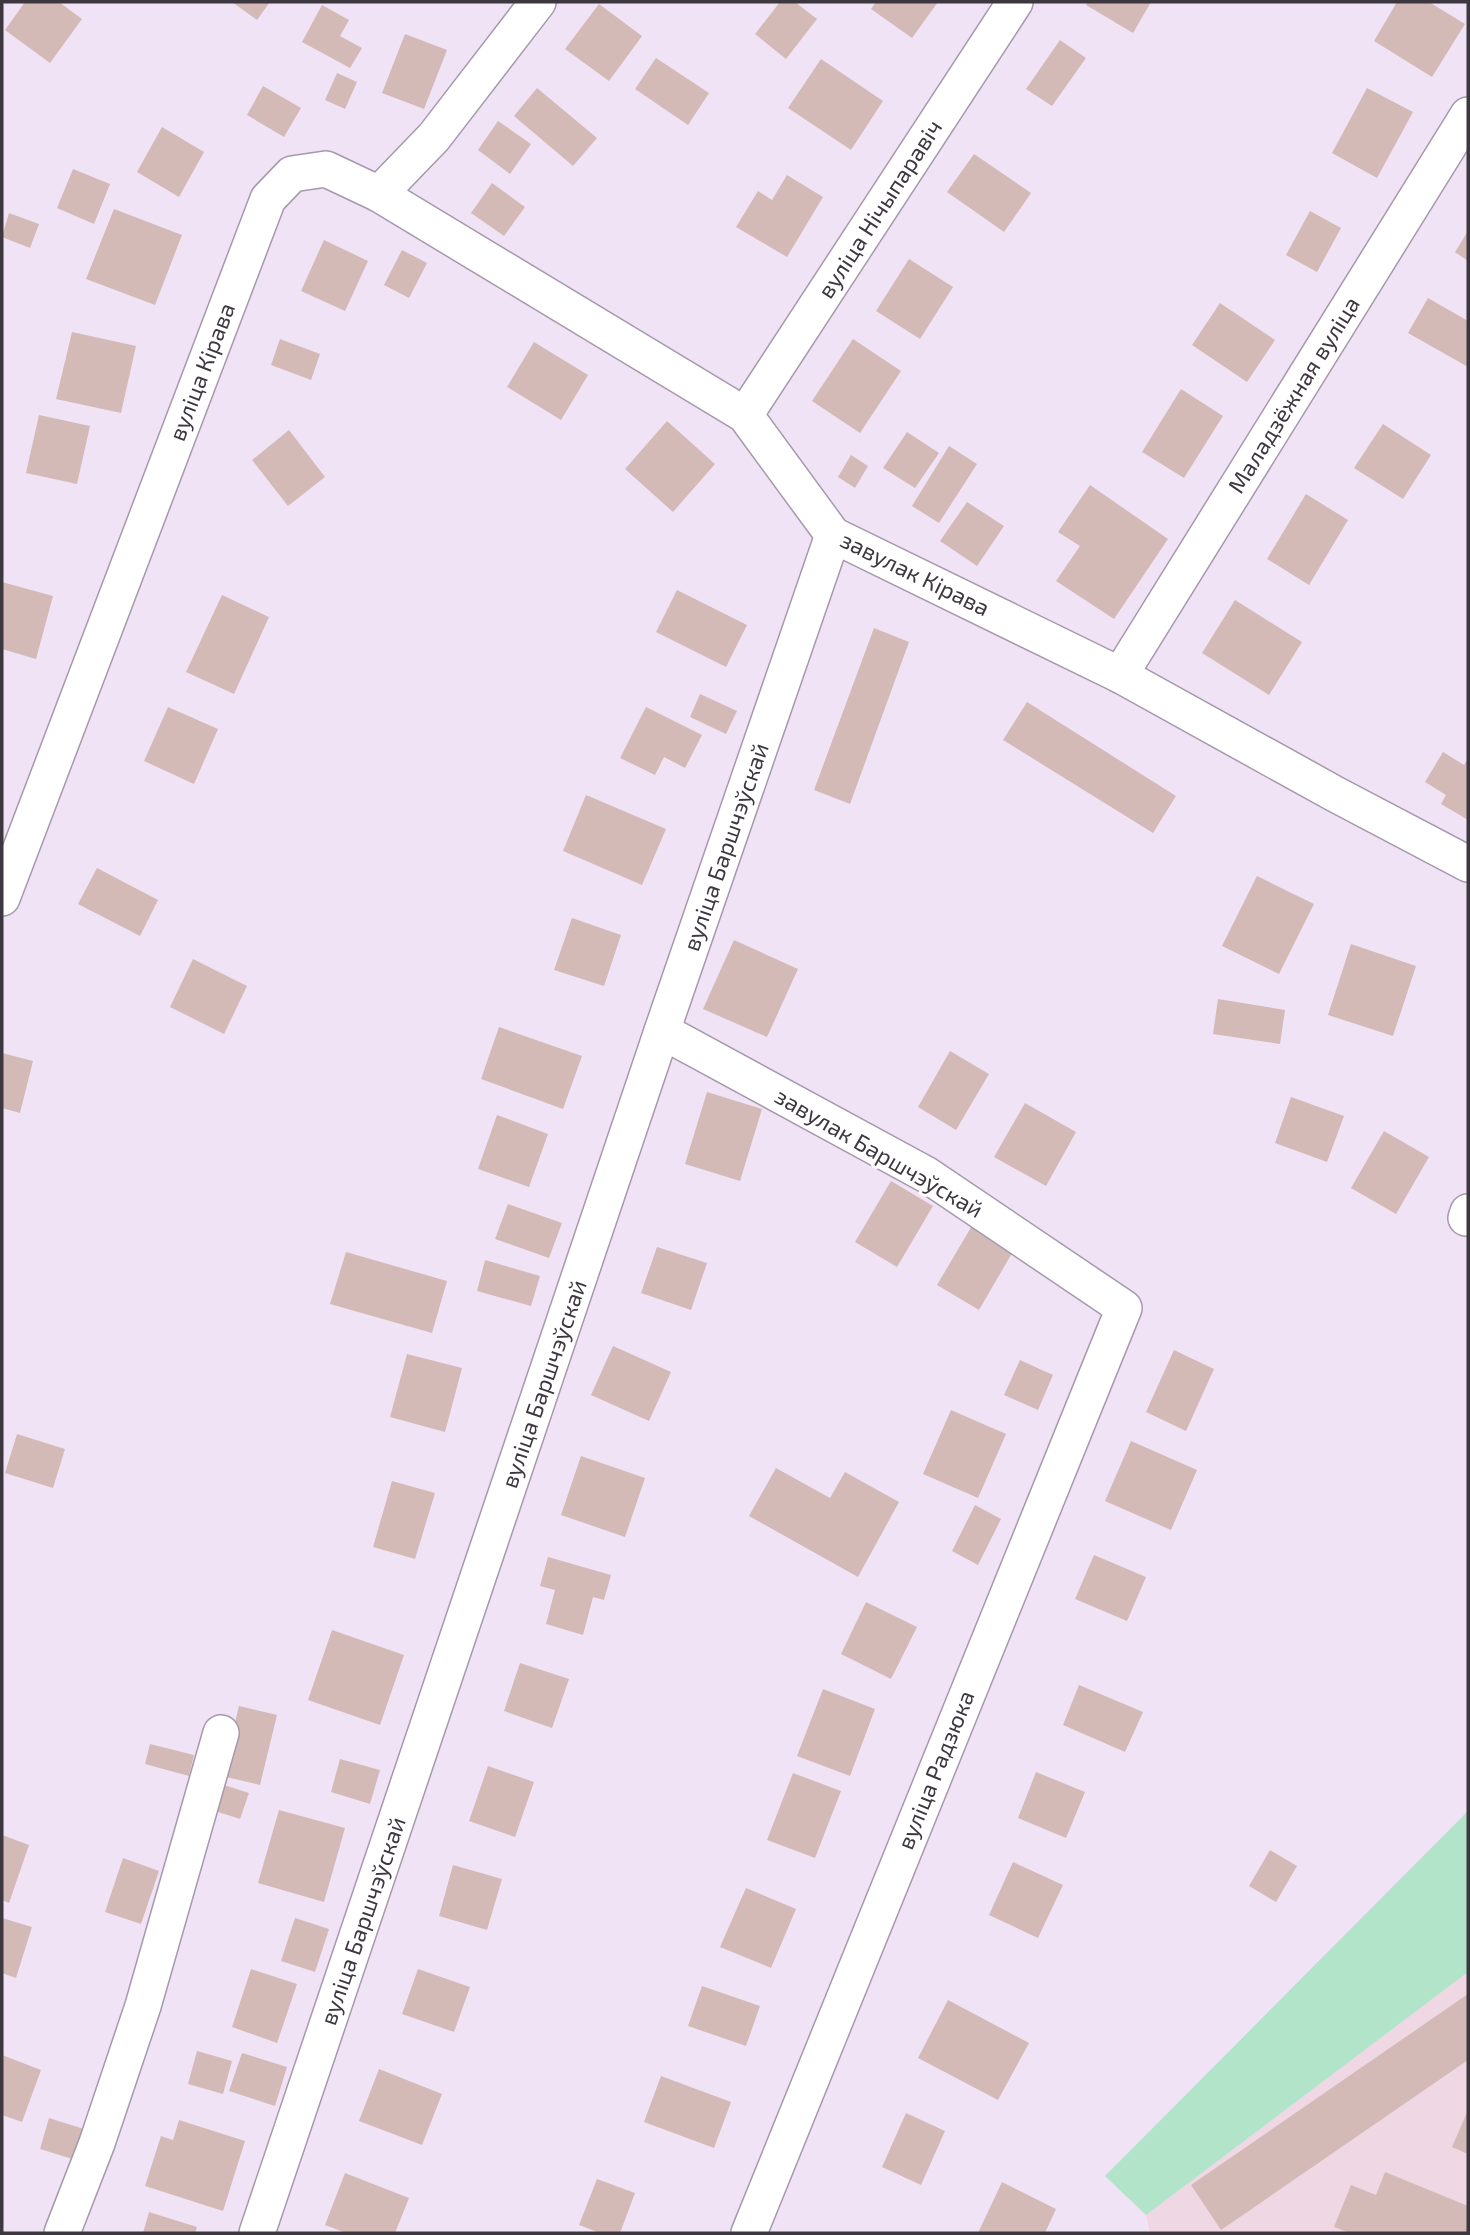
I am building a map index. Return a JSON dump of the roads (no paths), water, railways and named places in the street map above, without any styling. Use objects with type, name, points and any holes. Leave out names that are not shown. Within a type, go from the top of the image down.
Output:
[{"type":"street","points":[[379,194],[434,137],[538,2]]},
{"type":"street","name":"вуліца Нічыпаравіч","points":[[745,415],[1015,2]]},
{"type":"street","name":"Маладзёжная вуліца","points":[[1120,675],[1468,115]]},
{"type":"street","name":"вуліца Кірава","points":[[2,898],[268,199],[292,174],[326,169],[379,194]]},
{"type":"street","name":"завулак Кірава","points":[[379,194],[745,415],[833,535],[1120,675],[1468,864]]},
{"type":"street","name":"вуліца Баршчэўскай","points":[[257,2233],[662,1031],[833,535]]},
{"type":"street","name":"завулак Баршчэўскай","points":[[662,1031],[927,1175],[1125,1308]]},
{"type":"street","name":"вуліца Радзюка","points":[[748,2233],[1125,1308]]},
{"type":"street","points":[[62,2233],[97,2143],[143,2006],[221,1733]]}]
